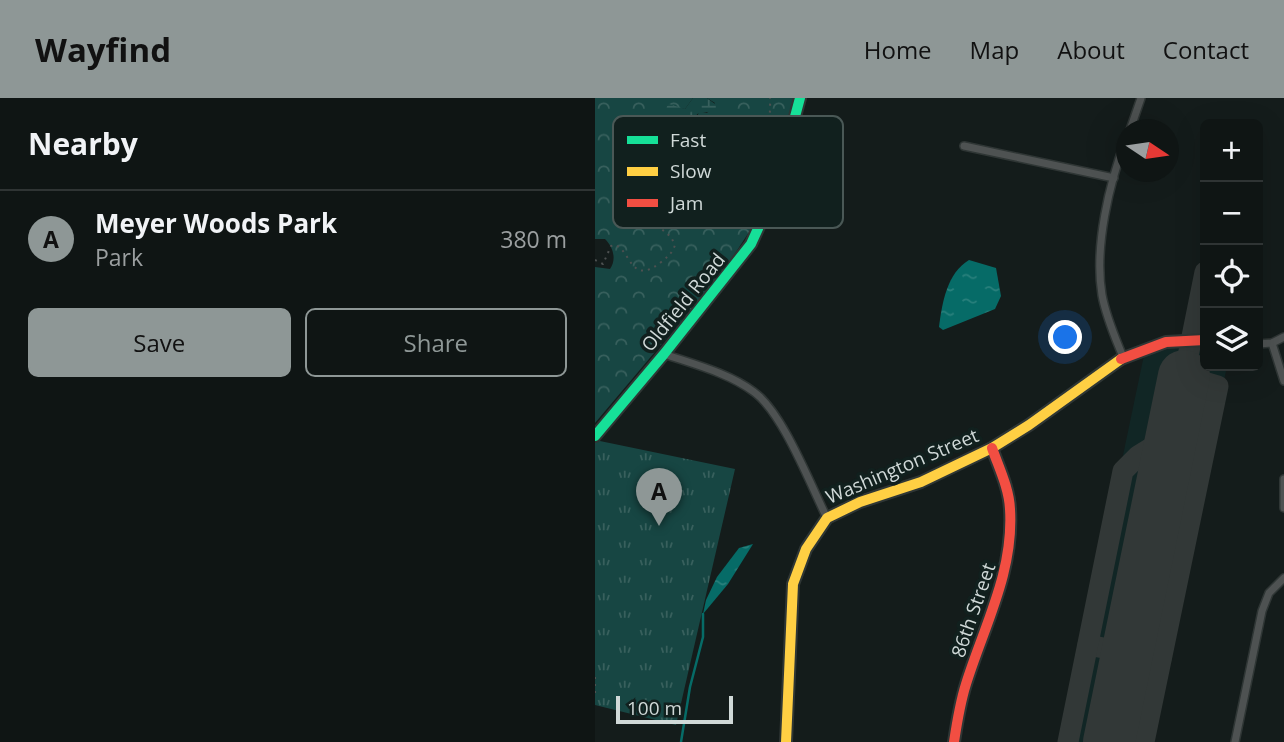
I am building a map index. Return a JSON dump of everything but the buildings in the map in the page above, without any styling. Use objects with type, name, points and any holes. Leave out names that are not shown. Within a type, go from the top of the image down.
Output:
[{"type":"street","name":"Oldfield Road","points":[[795,116],[800,98]]},
{"type":"street","points":[[1133,119],[1140,98]]},
{"type":"street","points":[[964,146],[1114,178]]},
{"type":"street","points":[[1116,172],[1101,243],[1100,279],[1106,313],[1123,357]]},
{"type":"street","name":"Oldfield Road","points":[[595,436],[734,267],[761,228]]},
{"type":"street","points":[[1263,344],[1272,343],[1284,337]]},
{"type":"street","name":"Washington Street","points":[[664,354],[738,382],[765,401],[778,418],[827,518],[860,502],[921,482],[992,448],[1029,425],[1123,357],[1166,342],[1200,340]]},
{"type":"street","points":[[1272,343],[1284,381]]},
{"type":"street","name":"86th Street","points":[[954,742],[961,698],[1002,588],[1009,557],[1009,506],[992,448]]},
{"type":"street","points":[[1284,479],[1284,508]]},
{"type":"street","points":[[786,742],[793,583],[806,549],[827,518]]},
{"type":"street","points":[[1235,742],[1262,611],[1269,593],[1284,578]]},
{"type":"path","points":[[769,116],[770,98]]},
{"type":"path","points":[[595,260],[603,264],[611,246],[615,245],[623,248],[635,269],[655,267],[669,255],[675,245],[671,237],[659,228]]},
{"type":"path","points":[[595,677],[595,694]]},
{"type":"shaded area","points":[[1181,343],[1200,344],[1200,371],[1226,371],[1150,742],[1063,742],[1144,355]]},
{"type":"green space","points":[[595,98],[693,98],[685,109],[672,107],[669,116],[613,116],[613,228],[752,228],[724,270],[595,423],[595,267],[610,269],[614,257],[605,239],[595,239]]},
{"type":"green space","points":[[693,98],[707,98],[719,107],[718,110],[697,116],[663,116],[669,104],[685,109]]},
{"type":"green space","points":[[707,98],[795,98],[790,116],[697,116],[700,112],[707,113],[715,103]]},
{"type":"green space","points":[[595,440],[735,469],[676,725],[595,705]]},
{"type":"water","points":[[969,260],[996,268],[1001,296],[995,309],[943,330],[939,327],[947,289],[955,273]]},
{"type":"water","points":[[753,544],[728,584],[703,614],[706,600],[717,577],[739,548]]},
{"type":"waterway","points":[[681,742],[690,687],[703,637],[703,614]]},
{"type":"taxiway","points":[[1144,742],[1218,386],[1184,376],[1200,297]]},
{"type":"taxiway","points":[[1068,742],[1123,471],[1138,456],[1172,435]]},
{"type":"taxiway","points":[[1088,645],[1161,659]]},
{"type":"runway","points":[[1109,742],[1184,376]]},
{"type":"traffic: fast","points":[[795,116],[800,98]]},
{"type":"traffic: fast","points":[[595,436],[751,244],[758,228]]},
{"type":"traffic: slow","points":[[786,742],[793,584],[806,549],[827,518],[860,502],[921,482],[992,448],[1121,359]]},
{"type":"traffic: jam","points":[[1121,359],[1166,342],[1200,340]]},
{"type":"traffic: jam","points":[[954,742],[964,691],[1003,577],[1010,532],[1009,501],[992,448]]},
{"type":"place","name":"Meyer Woods Park","points":[[659,526]]}]
